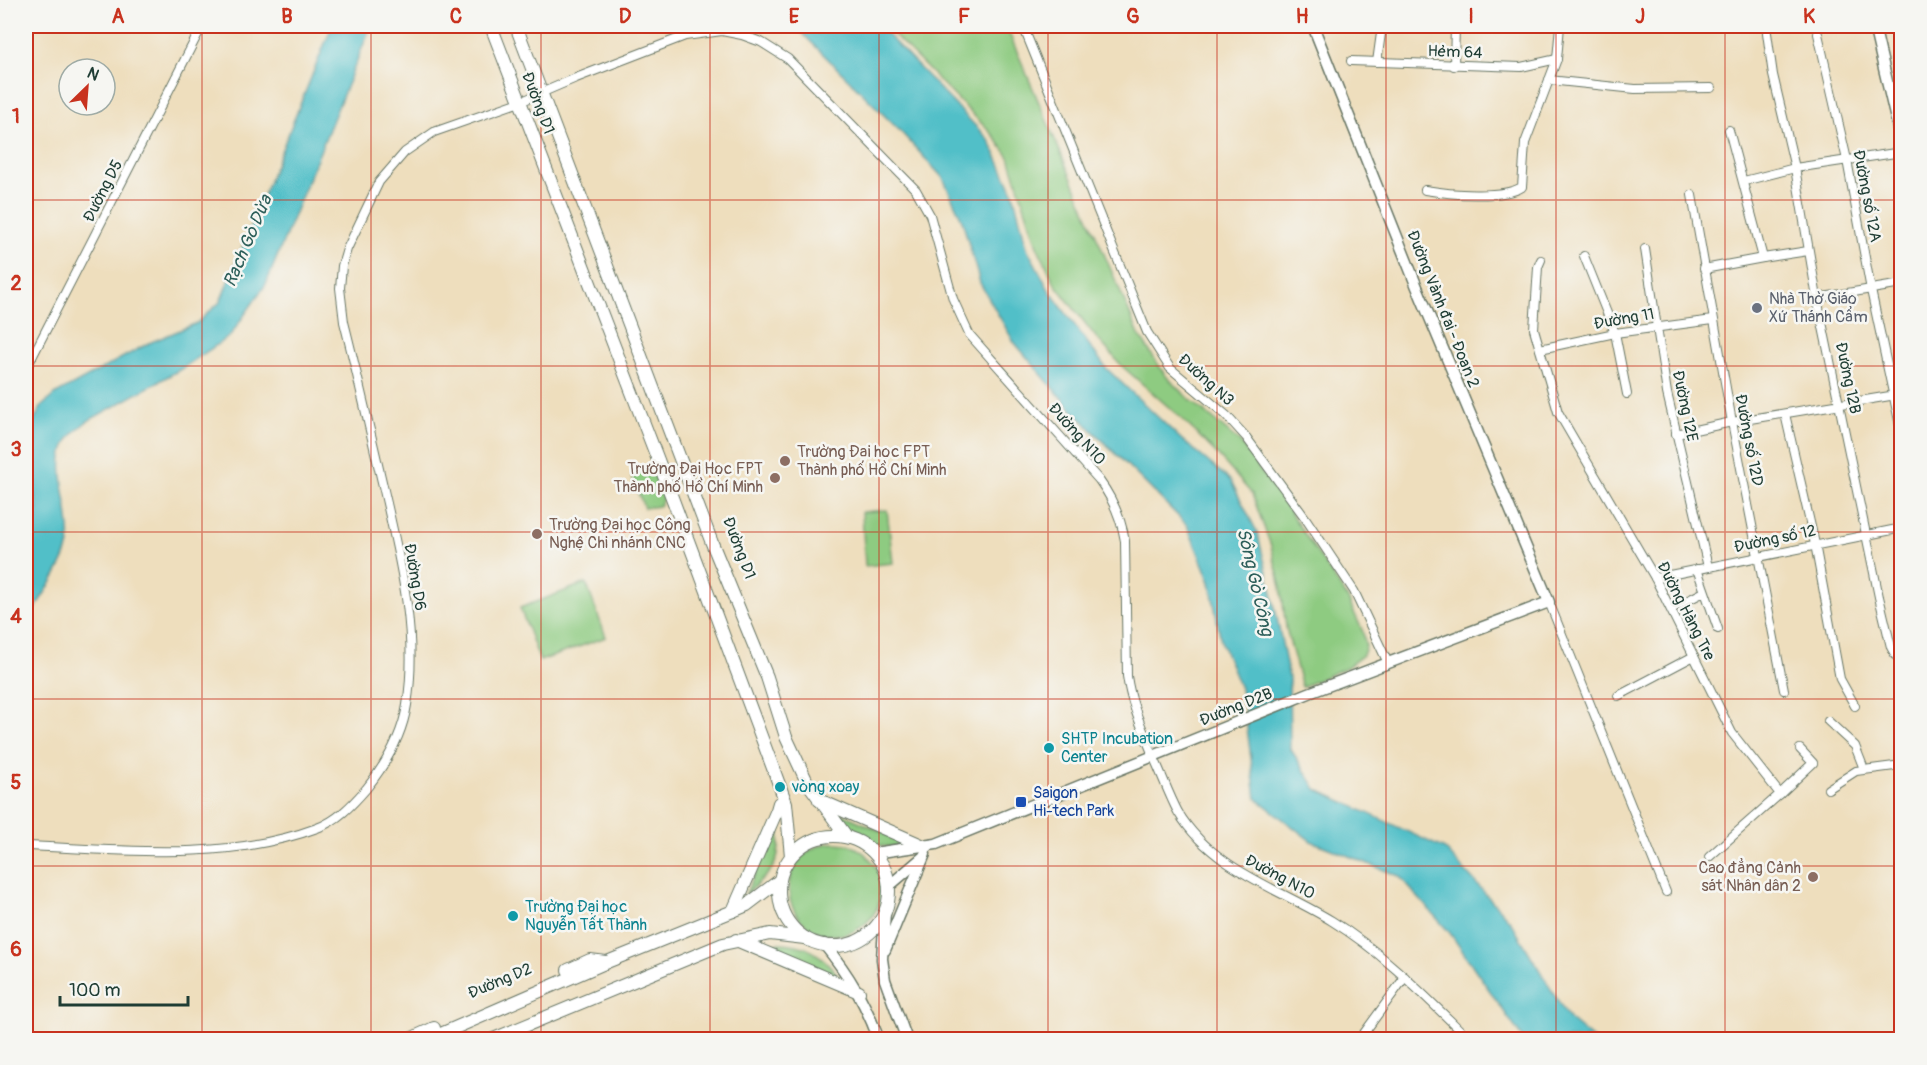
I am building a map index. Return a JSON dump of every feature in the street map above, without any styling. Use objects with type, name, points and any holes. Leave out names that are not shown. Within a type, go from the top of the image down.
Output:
[{"type":"main road","name":"Đường D1","points":[[483,26],[493,51],[505,61]]},
{"type":"main road","name":"Đường D1","points":[[491,26],[662,471],[786,803],[791,856]]},
{"type":"main road","name":"Đường D1","points":[[516,26],[543,92],[654,392],[767,677],[786,737],[807,782],[847,837]]},
{"type":"main road","points":[[635,400],[654,392]]},
{"type":"main road","name":"Đường D1","points":[[729,648],[728,662],[779,803],[787,816]]},
{"type":"main road","points":[[818,800],[929,848]]},
{"type":"main road","points":[[733,911],[779,803]]},
{"type":"main road","points":[[490,1040],[736,940],[770,934],[807,938],[824,944],[839,945],[854,942],[867,935],[878,925],[889,900],[889,886],[882,863],[862,843],[847,837],[832,836],[816,839],[802,846],[791,856],[784,867],[780,880],[780,897],[784,913],[794,927],[807,938]]},
{"type":"main road","name":"Đường D2","points":[[427,1040],[607,962],[747,905],[780,880]]},
{"type":"main road","points":[[736,940],[859,993]]},
{"type":"main road","name":"Đường D2","points":[[408,1040],[590,960],[607,962]]},
{"type":"street","name":"Đường D5","points":[[26,369],[202,26]]},
{"type":"street","name":"Đường N3","points":[[1023,26],[1147,332],[1170,368],[1226,416],[1246,437],[1306,519],[1354,591],[1388,663]]},
{"type":"street","name":"Đường Vành đai - Đoạn 2","points":[[1313,26],[1417,287],[1549,602]]},
{"type":"street","points":[[1377,62],[1382,26]]},
{"type":"street","points":[[1454,66],[1455,26]]},
{"type":"street","points":[[1425,190],[1499,195],[1522,187],[1525,143],[1557,59],[1560,26]]},
{"type":"street","points":[[1874,26],[1902,145]]},
{"type":"street","name":"Đường N10","points":[[520,102],[685,36],[722,32],[742,35],[761,42],[788,59],[916,190],[930,215],[953,299],[969,334],[1099,480],[1116,507],[1125,541],[1127,676],[1130,694],[1178,811],[1208,849],[1229,865],[1333,921],[1406,977],[1470,1040]]},
{"type":"street","name":"Đường 12B","points":[[1767,33],[1773,75],[1795,168],[1817,298],[1891,647],[1896,656]]},
{"type":"street","name":"Đường số 12A","points":[[1818,34],[1847,160],[1871,290],[1898,395],[1902,435]]},
{"type":"street","name":"Hẻm 64","points":[[1351,61],[1521,67],[1557,59]]},
{"type":"street","points":[[1549,80],[1635,89],[1711,88]]},
{"type":"street","name":"Đường D6","points":[[26,846],[118,850],[226,850],[276,841],[320,827],[350,808],[378,774],[395,745],[407,706],[410,671],[409,620],[396,542],[344,322],[340,288],[342,266],[355,228],[379,182],[405,152],[434,132],[520,102]]},
{"type":"street","points":[[1729,130],[1763,258]]},
{"type":"street","points":[[1743,180],[1795,168],[1902,152]]},
{"type":"street","name":"Đường số 12D","points":[[1692,195],[1713,320],[1784,690]]},
{"type":"street","name":"Đường 12E","points":[[1645,249],[1655,327],[1676,434],[1708,567]]},
{"type":"street","points":[[1704,270],[1808,252]]},
{"type":"street","points":[[1584,256],[1615,333],[1627,394]]},
{"type":"street","name":"Đường Hàng Tre","points":[[1541,260],[1538,267],[1534,329],[1558,412],[1655,578],[1732,733],[1780,794]]},
{"type":"street","points":[[1817,298],[1902,284]]},
{"type":"street","name":"Đường 11","points":[[1540,349],[1615,333],[1713,320]]},
{"type":"street","points":[[1676,434],[1732,422],[1898,395]]},
{"type":"street","points":[[1785,414],[1815,544],[1840,679],[1855,706]]},
{"type":"street","name":"Đường số 12","points":[[1655,578],[1758,555],[1902,528]]},
{"type":"street","points":[[1697,569],[1718,629]]},
{"type":"street","points":[[1671,609],[1704,592]]},
{"type":"street","name":"Đường D2B","points":[[874,853],[929,848],[1309,693],[1549,602]]},
{"type":"street","points":[[1549,602],[1666,892]]},
{"type":"street","points":[[1618,696],[1694,656]]},
{"type":"street","points":[[1828,721],[1855,746],[1864,769]]},
{"type":"street","points":[[1709,857],[1813,763],[1800,749]]},
{"type":"street","points":[[1828,789],[1856,771],[1902,765]]},
{"type":"street","name":"Đường D2B","points":[[889,886],[929,848]]},
{"type":"street","points":[[882,959],[929,848]]},
{"type":"street","points":[[885,912],[882,959],[885,980],[907,1040]]},
{"type":"street","points":[[824,944],[847,972],[859,993],[879,1040]]},
{"type":"street","points":[[1359,1040],[1406,977]]},
{"type":"green space","points":[[885,26],[1006,26],[1139,335],[1165,375],[1240,442],[1347,597],[1363,632],[1366,647],[1363,655],[1347,667],[1302,687],[1286,628],[1281,587],[1271,546],[1252,494],[1215,452],[1180,417],[1123,367],[1095,336],[1055,284],[1037,246],[1009,157],[994,136]]},
{"type":"green space","points":[[644,468],[654,473],[663,499],[659,506],[644,508],[632,477],[633,472]]},
{"type":"green space","points":[[887,510],[893,563],[865,566],[862,512]]},
{"type":"green space","points":[[586,583],[606,637],[540,661],[520,608]]},
{"type":"green space","points":[[840,813],[912,845],[889,847],[876,844],[858,833]]},
{"type":"green space","points":[[779,821],[779,847],[775,864],[764,878],[745,895]]},
{"type":"green space","points":[[835,843],[853,847],[867,857],[877,871],[881,889],[877,907],[867,921],[853,931],[835,935],[817,931],[803,921],[793,907],[789,889],[793,871],[803,857],[817,847]]},
{"type":"green space","points":[[778,943],[806,948],[821,957],[840,978],[768,945]]},
{"type":"water","name":"Rạch Gò Dừa","points":[[332,26],[371,26],[266,284],[230,336],[181,369],[86,422],[69,439],[62,456],[62,480],[69,521],[69,544],[57,573],[26,621],[26,536],[37,516],[36,501],[27,475],[26,445],[34,420],[42,406],[54,395],[149,343],[197,323],[220,302]]},
{"type":"water","name":"Sông Gò Công","points":[[795,26],[879,26],[989,140],[1013,192],[1027,248],[1049,290],[1106,368],[1181,439],[1231,481],[1257,532],[1289,678],[1290,748],[1316,789],[1445,849],[1510,921],[1569,1019],[1593,1039],[1523,1039],[1450,933],[1399,876],[1311,841],[1256,798],[1243,696],[1221,641],[1210,582],[1187,525],[1070,408],[1014,342],[980,283],[962,220],[943,178],[900,131]]},
{"type":"place","name":"Nhà Thờ Giáo Xứ Thánh Cẩm","points":[[1757,308]]},
{"type":"place","name":"Trường Đại học FPT Thành phố Hồ Chí Minh","points":[[785,461]]},
{"type":"place","name":"Trường Đại Học FPT Thành phố Hồ Chí Minh","points":[[775,478]]},
{"type":"place","name":"Trường Đại học Công Nghệ Chi nhánh CNC","points":[[537,534]]},
{"type":"place","name":"SHTP Incubation Center","points":[[1049,748]]},
{"type":"place","name":"vòng xoay","points":[[780,787]]},
{"type":"place","name":"Saigon Hi-tech Park","points":[[1021,802]]},
{"type":"place","name":"Cao đẳng Cảnh sát Nhân dân 2","points":[[1813,877]]},
{"type":"place","name":"Trường Đại học Nguyễn Tất Thành","points":[[513,916]]}]
